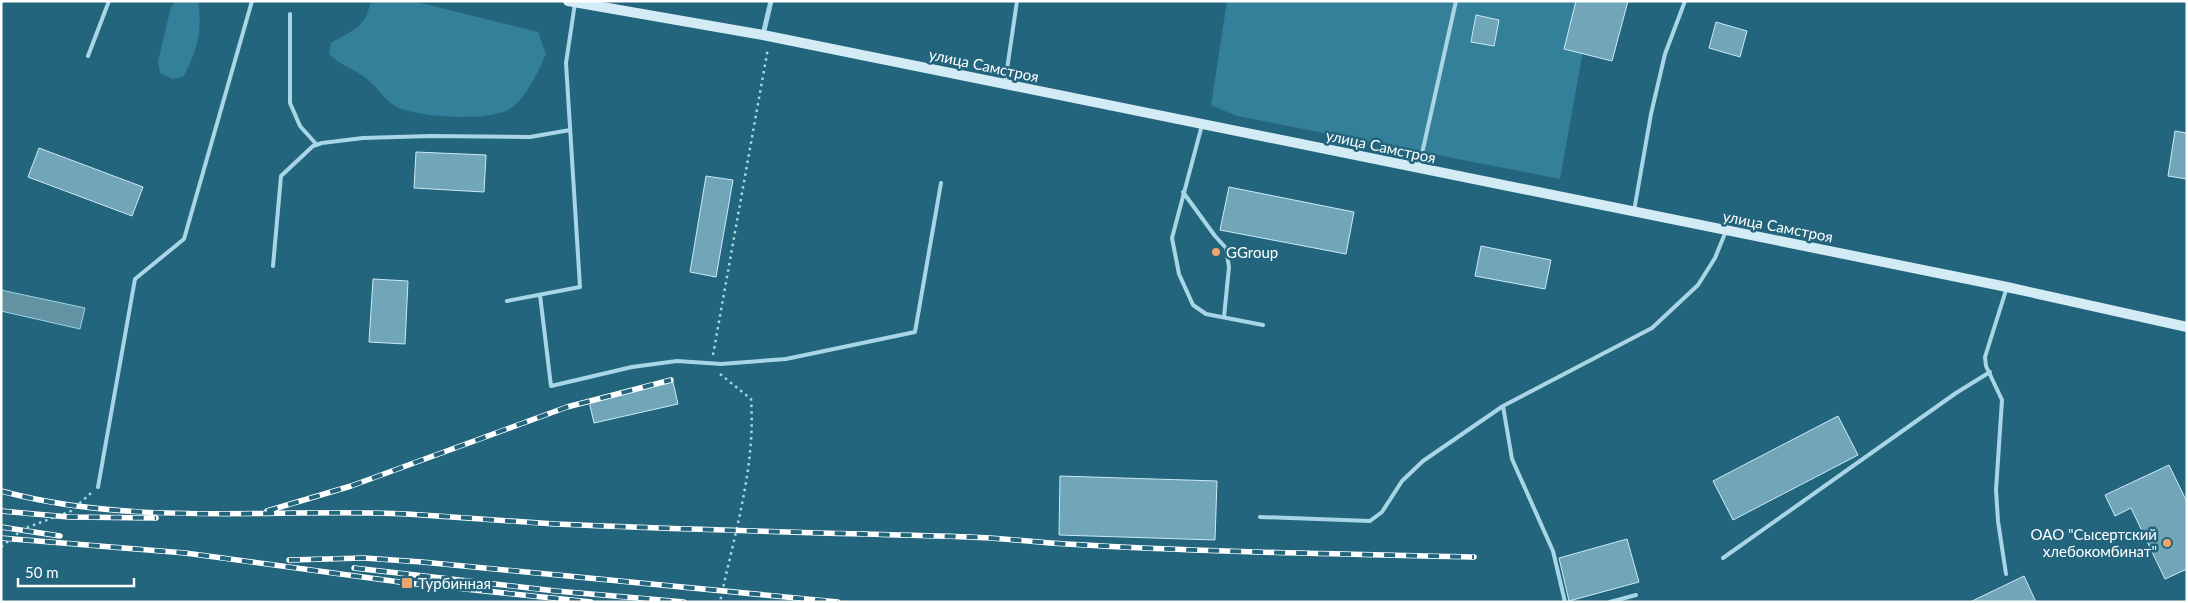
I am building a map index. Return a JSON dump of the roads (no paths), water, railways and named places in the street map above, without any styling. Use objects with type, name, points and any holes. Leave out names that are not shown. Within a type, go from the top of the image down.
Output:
[{"type":"street","points":[[763,35],[770,1]]},
{"type":"street","name":"улица Самстроя","points":[[571,2],[763,35],[1726,232],[2007,287],[2187,327]]},
{"type":"lane","points":[[88,56],[109,1]]},
{"type":"lane","points":[[98,487],[135,279],[184,239],[252,1]]},
{"type":"lane","points":[[1005,85],[1017,1]]},
{"type":"lane","points":[[1419,169],[1456,1]]},
{"type":"lane","points":[[1634,213],[1651,114],[1665,54],[1685,1]]},
{"type":"lane","points":[[507,301],[580,287],[566,63],[571,2]]},
{"type":"lane","points":[[290,14],[290,102],[300,126],[317,145]]},
{"type":"lane","points":[[1202,125],[1172,238],[1178,274],[1194,306],[1206,314],[1263,325]]},
{"type":"lane","points":[[273,266],[281,176],[317,145],[363,138],[430,136],[530,137],[570,130]]},
{"type":"lane","points":[[540,295],[551,386],[632,367],[668,362],[713,364],[786,359],[915,332],[941,183]]},
{"type":"lane","points":[[1183,192],[1226,248],[1229,266],[1224,317]]},
{"type":"lane","points":[[1260,517],[1370,521],[1382,512],[1402,481],[1423,461],[1503,406],[1652,328],[1698,285],[1715,258],[1726,232]]},
{"type":"lane","points":[[2006,574],[1998,520],[1996,490],[2002,400],[1985,357],[2007,287]]},
{"type":"lane","points":[[1723,558],[1956,393],[1990,372]]},
{"type":"lane","points":[[1503,406],[1512,460],[1553,551],[1565,602]]},
{"type":"lane","points":[[1610,602],[1636,595]]},
{"type":"railway","points":[[267,511],[351,486],[567,407],[671,380]]},
{"type":"railway","points":[[1,491],[51,502],[152,513],[407,514],[555,524],[970,537],[1168,549],[1474,557]]},
{"type":"railway","points":[[1,511],[69,517],[156,518]]},
{"type":"railway","points":[[1,527],[60,536]]},
{"type":"railway","points":[[1,538],[185,553],[407,583],[591,602]]},
{"type":"railway","points":[[289,560],[364,558],[422,562],[838,602]]},
{"type":"railway","points":[[354,568],[556,591],[684,602]]},
{"type":"place","name":"GGroup","points":[[1216,252]]},
{"type":"place","name":"ОАО \"Сысертский хлебокомбинат\"","points":[[2167,543]]},
{"type":"place","name":"Турбинная","points":[[407,583]]}]
